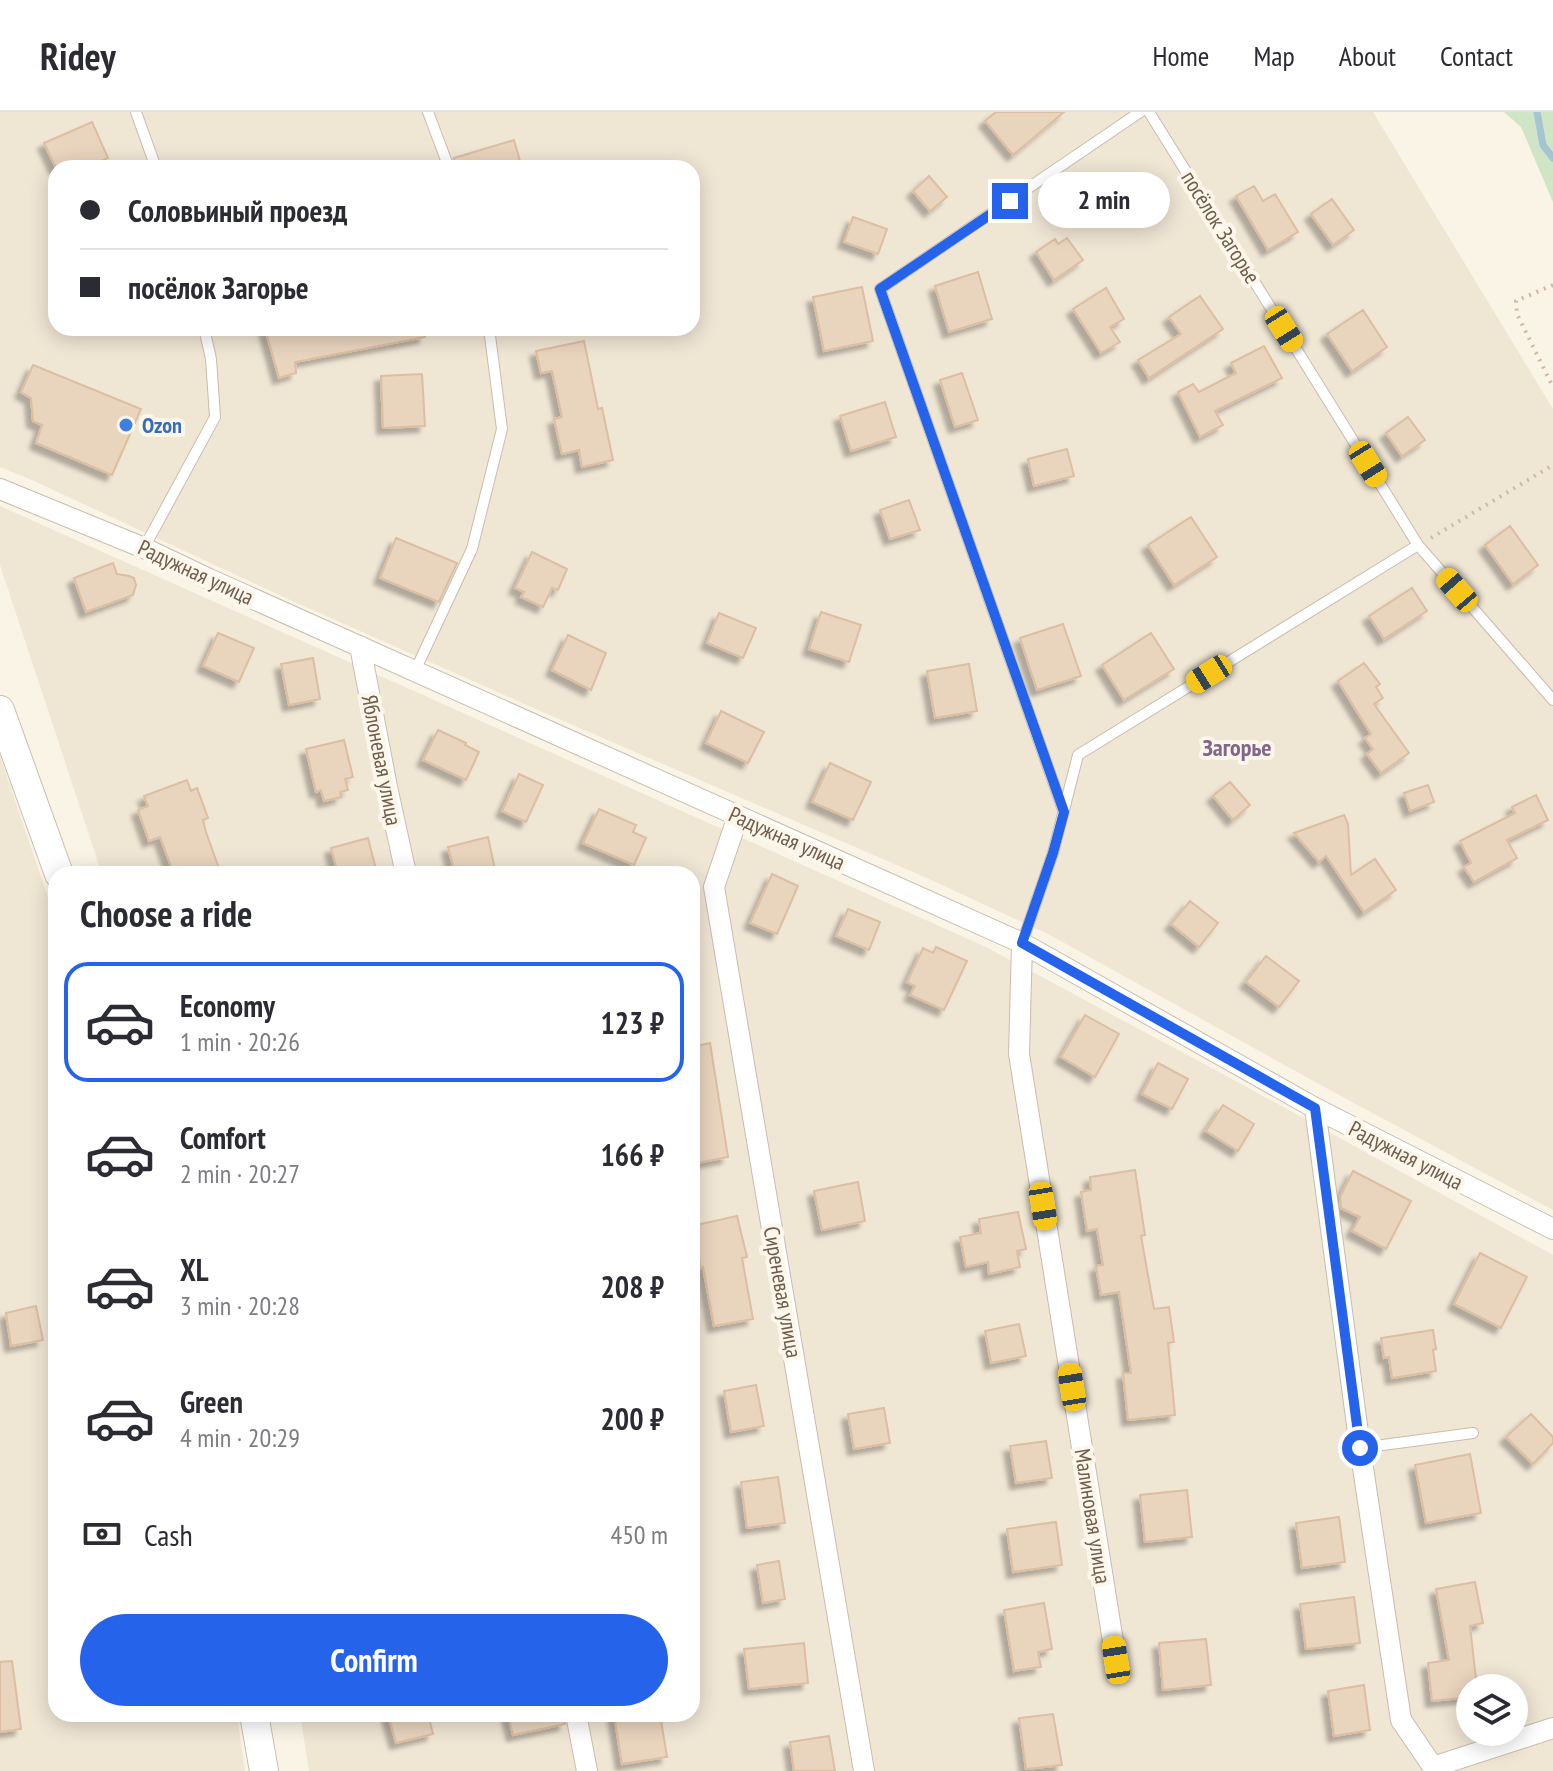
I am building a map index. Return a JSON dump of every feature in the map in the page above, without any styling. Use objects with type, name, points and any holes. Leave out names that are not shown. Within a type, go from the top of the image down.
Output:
[{"type":"main road","points":[[0,710],[56,866]]},
{"type":"main road","points":[[255,1722],[264,1771]]},
{"type":"street","name":"Радужная улица","points":[[0,489],[144,548],[1022,943],[1315,1108],[1553,1229]]},
{"type":"street","name":"Яблоневая улица","points":[[360,646],[404,866]]},
{"type":"street","name":"Сиреневая улица","points":[[738,816],[714,887],[864,1771]]},
{"type":"street","name":"Малиновая улица","points":[[1022,943],[1019,1054],[1116,1660]]},
{"type":"street","points":[[1315,1108],[1360,1448],[1401,1720],[1433,1767],[1553,1728]]},
{"type":"street","points":[[578,1722],[587,1771]]},
{"type":"lane","points":[[136,112],[153,160]]},
{"type":"lane","points":[[428,112],[446,160]]},
{"type":"lane","points":[[1064,812],[880,289],[1140,112]]},
{"type":"lane","name":"посёлок Загорье","points":[[1149,112],[1418,545],[1553,700]]},
{"type":"lane","points":[[144,548],[215,417],[211,359],[206,336]]},
{"type":"lane","points":[[415,671],[472,549],[502,429],[490,336]]},
{"type":"lane","points":[[1022,943],[1053,853],[1078,755],[1418,545]]},
{"type":"lane","points":[[1360,1448],[1473,1433]]},
{"type":"path","points":[[1553,285],[1516,301],[1517,314],[1553,387]]},
{"type":"path","points":[[1418,545],[1553,465]]},
{"type":"shaded area","points":[[0,112],[1373,112],[1553,409],[1553,1210],[1048,934],[290,600],[0,467]]},
{"type":"shaded area","points":[[0,506],[986,947],[1553,1255],[1553,1771],[309,1771],[301,1722],[700,1722],[700,866],[99,866],[0,565]]},
{"type":"shaded area","points":[[0,756],[48,897],[48,1722],[238,1722],[245,1771],[0,1771]]},
{"type":"green space","points":[[1504,112],[1553,112],[1553,202],[1521,127]]},
{"type":"building","points":[[996,112],[1064,112],[1013,155],[985,121]]},
{"type":"building","points":[[92,122],[108,158],[52,160],[44,143]]},
{"type":"building","points":[[514,140],[520,160],[455,160]]},
{"type":"building","points":[[929,176],[947,197],[930,211],[913,191]]},
{"type":"building","points":[[1254,186],[1263,201],[1275,194],[1298,232],[1268,250],[1236,196]]},
{"type":"building","points":[[1332,199],[1354,230],[1333,245],[1311,214]]},
{"type":"building","points":[[853,217],[887,229],[878,254],[844,242]]},
{"type":"building","points":[[1067,238],[1083,260],[1054,280],[1036,252],[1055,239],[1058,244]]},
{"type":"building","points":[[978,272],[992,319],[949,332],[935,286]]},
{"type":"building","points":[[862,287],[873,341],[824,351],[813,297]]},
{"type":"building","points":[[1106,288],[1124,319],[1110,327],[1120,342],[1101,353],[1073,309]]},
{"type":"building","points":[[1200,296],[1223,329],[1149,378],[1138,360],[1181,334],[1169,317]]},
{"type":"building","points":[[1363,310],[1387,347],[1352,371],[1327,334]]},
{"type":"building","points":[[267,336],[425,336],[295,362],[296,373],[279,378]]},
{"type":"building","points":[[584,341],[598,409],[602,408],[613,460],[582,467],[579,450],[562,454],[554,419],[562,417],[552,371],[541,373],[536,351]]},
{"type":"building","points":[[1264,346],[1282,378],[1215,411],[1223,425],[1200,437],[1178,392],[1193,384],[1199,392],[1236,373],[1231,363]]},
{"type":"building","points":[[33,365],[141,409],[112,475],[36,443],[42,425],[33,421],[31,398],[21,392]]},
{"type":"building","points":[[962,373],[978,420],[955,427],[940,380]]},
{"type":"building","points":[[422,374],[425,426],[383,428],[381,376]]},
{"type":"building","points":[[885,402],[896,437],[851,451],[840,416]]},
{"type":"building","points":[[1408,417],[1425,440],[1402,456],[1386,433]]},
{"type":"building","points":[[1067,449],[1074,476],[1034,486],[1028,459]]},
{"type":"building","points":[[909,500],[920,530],[890,539],[880,510]]},
{"type":"building","points":[[1191,517],[1217,557],[1174,585],[1148,545]]},
{"type":"building","points":[[1510,526],[1538,565],[1513,584],[1485,545]]},
{"type":"building","points":[[396,538],[457,563],[439,602],[380,578]]},
{"type":"building","points":[[532,552],[567,569],[558,590],[552,588],[543,607],[521,597],[524,592],[515,588]]},
{"type":"building","points":[[113,563],[117,574],[134,578],[136,585],[133,595],[86,612],[74,578]]},
{"type":"building","points":[[1412,588],[1427,611],[1384,639],[1369,616]]},
{"type":"building","points":[[821,612],[861,625],[849,662],[809,649]]},
{"type":"building","points":[[719,613],[756,628],[743,658],[707,643]]},
{"type":"building","points":[[1063,624],[1081,676],[1037,690],[1020,638]]},
{"type":"building","points":[[218,633],[254,648],[239,682],[203,666]]},
{"type":"building","points":[[1151,633],[1174,669],[1124,700],[1102,665]]},
{"type":"building","points":[[568,635],[606,653],[591,690],[552,670]]},
{"type":"building","points":[[313,658],[320,699],[289,705],[281,664]]},
{"type":"building","points":[[1364,663],[1380,684],[1376,687],[1383,698],[1374,704],[1409,753],[1381,773],[1367,754],[1373,749],[1365,738],[1371,734],[1338,681]]},
{"type":"building","points":[[969,664],[977,711],[935,718],[927,671]]},
{"type":"building","points":[[721,711],[764,732],[748,763],[706,743]]},
{"type":"building","points":[[438,730],[479,752],[466,780],[423,760]]},
{"type":"building","points":[[344,740],[353,777],[345,779],[348,790],[340,792],[341,797],[324,801],[321,790],[316,792],[306,749]]},
{"type":"building","points":[[830,763],[871,782],[853,820],[812,802]]},
{"type":"building","points":[[519,774],[543,785],[526,822],[502,811]]},
{"type":"building","points":[[187,780],[191,791],[197,788],[208,818],[203,820],[206,832],[218,866],[171,866],[160,837],[149,841],[138,810],[148,806],[144,796]]},
{"type":"building","points":[[1230,782],[1250,805],[1233,820],[1213,796]]},
{"type":"building","points":[[1428,785],[1434,802],[1410,811],[1404,793]]},
{"type":"building","points":[[1536,795],[1548,820],[1507,840],[1517,858],[1474,882],[1464,867],[1471,863],[1460,841],[1515,813],[1512,807]]},
{"type":"building","points":[[599,809],[636,825],[633,832],[646,838],[634,865],[583,843]]},
{"type":"building","points":[[1344,815],[1348,824],[1351,875],[1375,859],[1396,890],[1364,912],[1326,856],[1319,862],[1294,833]]},
{"type":"building","points":[[488,837],[494,866],[453,866],[448,847]]},
{"type":"building","points":[[368,838],[375,866],[336,866],[331,848]]},
{"type":"building","points":[[772,874],[798,886],[777,934],[750,923]]},
{"type":"building","points":[[1190,901],[1218,923],[1199,947],[1171,924]]},
{"type":"building","points":[[848,909],[880,922],[869,950],[836,936]]},
{"type":"building","points":[[936,947],[967,961],[944,1010],[910,995],[915,986],[907,982],[923,948],[933,953]]},
{"type":"building","points":[[1266,956],[1299,981],[1279,1007],[1246,982]]},
{"type":"building","points":[[1085,1015],[1119,1034],[1095,1077],[1061,1057]]},
{"type":"building","points":[[710,1043],[728,1157],[700,1162],[700,1045]]},
{"type":"building","points":[[1158,1063],[1188,1079],[1172,1109],[1142,1094]]},
{"type":"building","points":[[1223,1105],[1254,1124],[1238,1151],[1206,1131]]},
{"type":"building","points":[[1135,1170],[1145,1235],[1141,1236],[1154,1309],[1169,1307],[1174,1342],[1168,1343],[1175,1415],[1128,1420],[1123,1373],[1131,1373],[1119,1292],[1101,1295],[1096,1266],[1103,1265],[1097,1229],[1087,1231],[1081,1192],[1091,1190],[1090,1177]]},
{"type":"building","points":[[1353,1171],[1411,1201],[1386,1249],[1352,1231],[1360,1217],[1341,1208],[1340,1197]]},
{"type":"building","points":[[858,1182],[865,1221],[822,1230],[814,1191]]},
{"type":"building","points":[[1018,1212],[1026,1249],[1017,1251],[1020,1267],[989,1274],[988,1262],[966,1267],[960,1237],[981,1233],[979,1219]]},
{"type":"building","points":[[737,1216],[747,1257],[742,1258],[753,1319],[714,1326],[700,1263],[700,1224]]},
{"type":"building","points":[[1480,1253],[1527,1277],[1501,1328],[1454,1304]]},
{"type":"building","points":[[36,1306],[43,1340],[11,1346],[6,1313]]},
{"type":"building","points":[[1019,1324],[1026,1356],[991,1363],[985,1331]]},
{"type":"building","points":[[1433,1330],[1436,1371],[1392,1378],[1389,1357],[1384,1358],[1381,1338]]},
{"type":"building","points":[[756,1385],[764,1426],[731,1432],[724,1391]]},
{"type":"building","points":[[884,1408],[890,1443],[854,1449],[848,1414]]},
{"type":"building","points":[[1531,1414],[1553,1437],[1553,1443],[1533,1464],[1506,1437]]},
{"type":"building","points":[[1046,1441],[1052,1478],[1016,1483],[1010,1446]]},
{"type":"building","points":[[1470,1454],[1481,1513],[1426,1523],[1415,1465]]},
{"type":"building","points":[[778,1477],[785,1523],[747,1528],[741,1482]]},
{"type":"building","points":[[1187,1490],[1192,1537],[1145,1542],[1140,1495]]},
{"type":"building","points":[[1339,1517],[1345,1562],[1302,1568],[1296,1523]]},
{"type":"building","points":[[1056,1522],[1062,1565],[1013,1572],[1007,1529]]},
{"type":"building","points":[[779,1561],[785,1599],[763,1603],[757,1565]]},
{"type":"building","points":[[1475,1582],[1483,1623],[1470,1626],[1475,1674],[1456,1674],[1456,1698],[1432,1701],[1428,1663],[1449,1660],[1436,1589]]},
{"type":"building","points":[[1354,1597],[1360,1643],[1306,1649],[1300,1604]]},
{"type":"building","points":[[1044,1603],[1052,1649],[1038,1652],[1041,1667],[1014,1671],[1004,1610]]},
{"type":"building","points":[[1206,1639],[1211,1685],[1163,1690],[1159,1643]]},
{"type":"building","points":[[804,1643],[808,1683],[749,1689],[744,1649]]},
{"type":"building","points":[[12,1661],[21,1729],[0,1732],[0,1662]]},
{"type":"building","points":[[1364,1685],[1370,1730],[1334,1736],[1328,1691]]},
{"type":"building","points":[[1053,1714],[1062,1765],[1026,1769],[1019,1718]]},
{"type":"building","points":[[390,1722],[430,1722],[433,1734],[396,1743]]},
{"type":"building","points":[[510,1722],[565,1722],[565,1724],[513,1735]]},
{"type":"building","points":[[615,1722],[661,1722],[667,1757],[622,1764]]},
{"type":"building","points":[[829,1736],[835,1771],[794,1771],[790,1742]]},
{"type":"waterway","points":[[1537,112],[1543,145],[1553,158]]},
{"type":"place","name":"Ozon","points":[[126,425]]},
{"type":"district","name":"Загорье","points":[[1237,748]]},
{"type":"route","points":[[1010,201],[880,289],[1064,812],[1022,943],[1315,1108],[1360,1448]]}]
